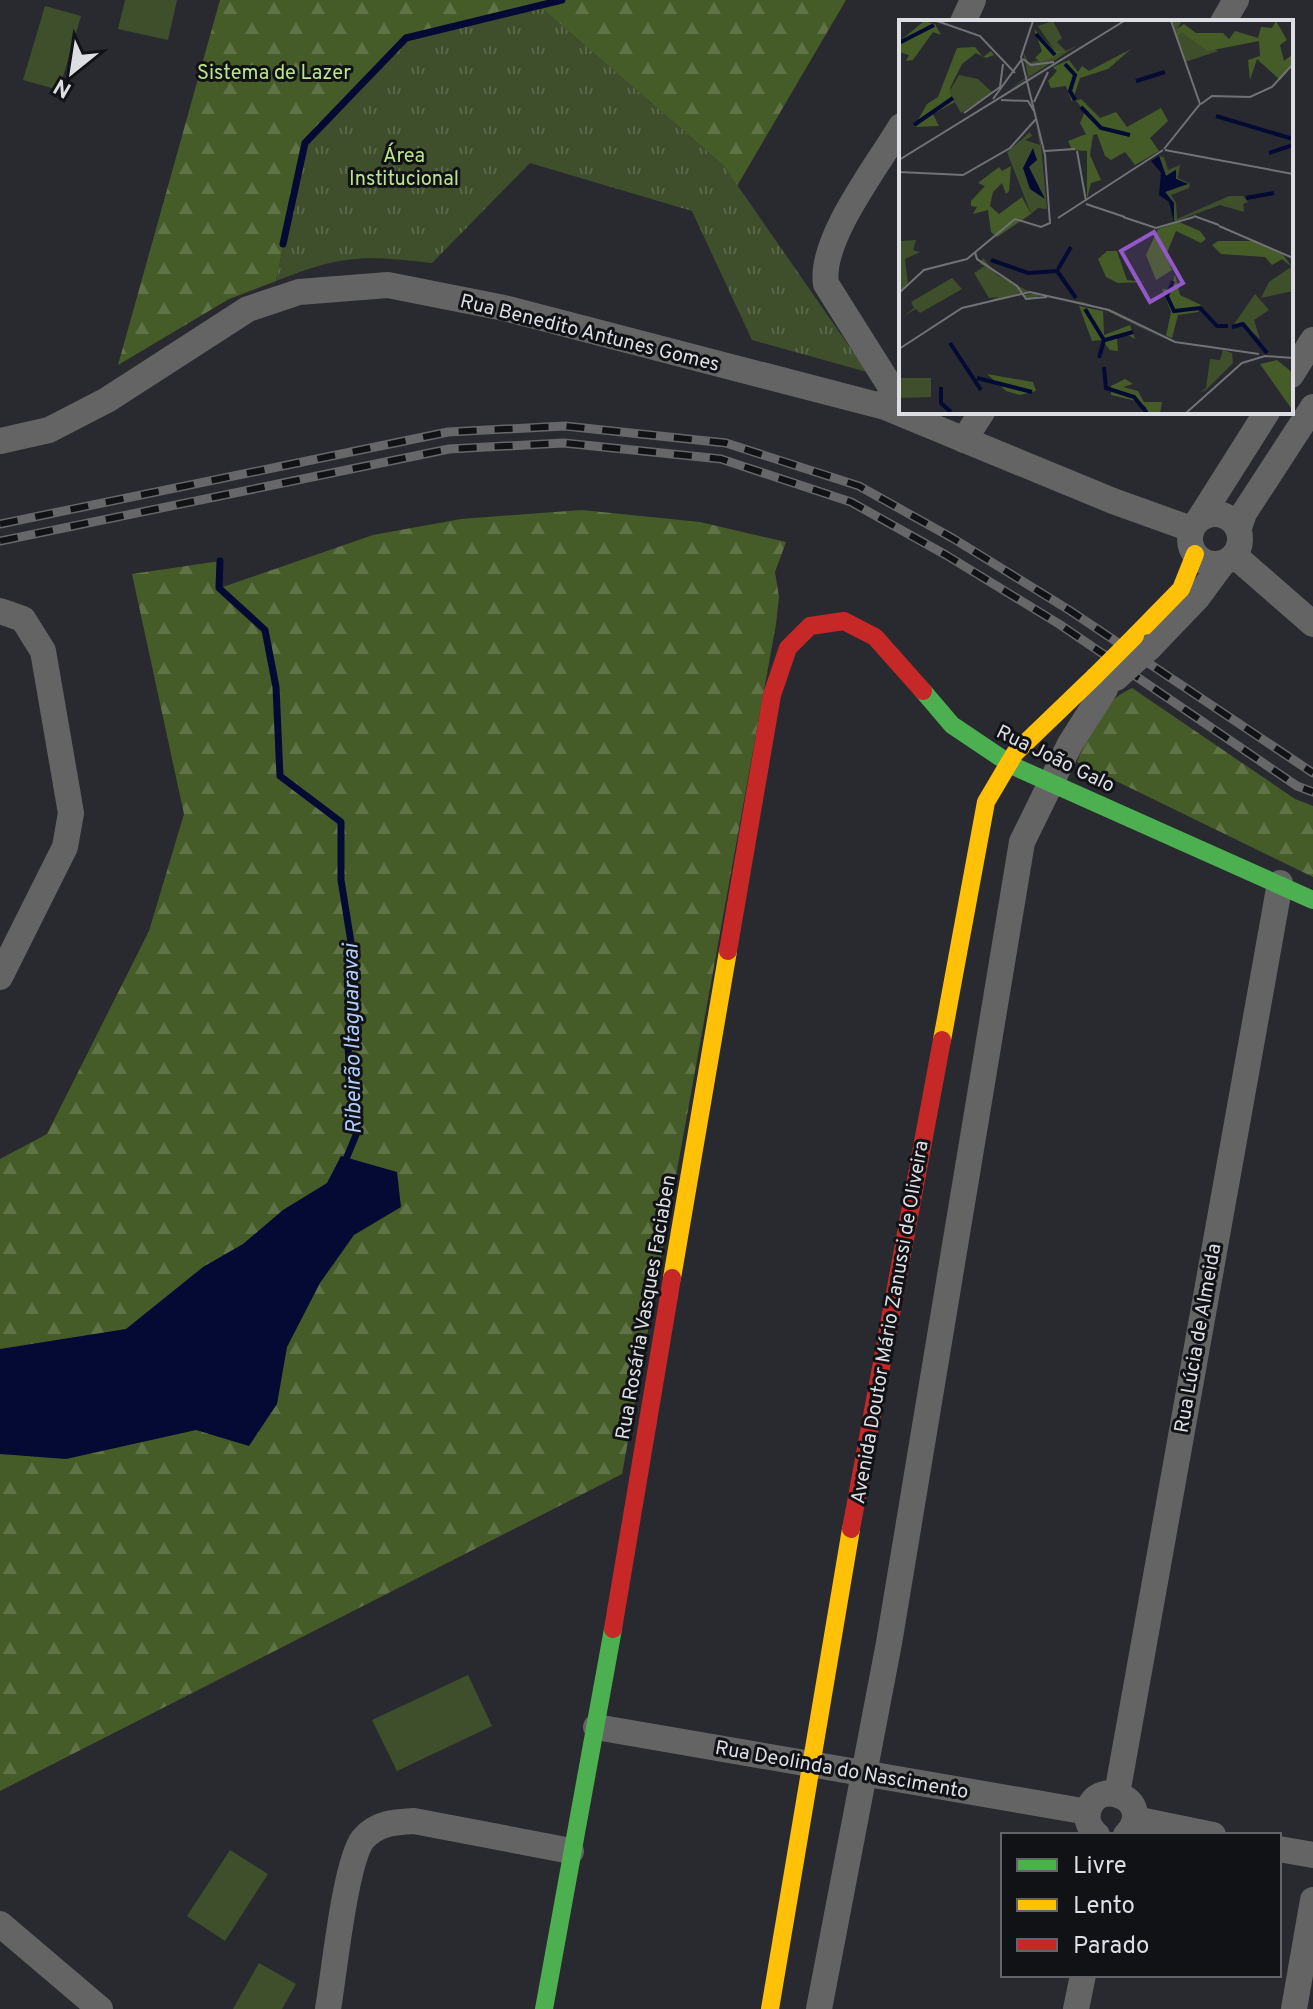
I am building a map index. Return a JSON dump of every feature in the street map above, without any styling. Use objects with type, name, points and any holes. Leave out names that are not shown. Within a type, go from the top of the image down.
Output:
[{"type":"street","points":[[964,20],[973,0]]},
{"type":"street","points":[[1224,20],[1236,0]]},
{"type":"street","points":[[885,407],[892,389],[826,284],[823,269],[837,234],[899,129]]},
{"type":"street","name":"Rua Benedito Antunes Gomes","points":[[0,441],[49,430],[107,400],[248,309],[299,292],[388,285],[504,308],[899,413]]},
{"type":"street","points":[[1293,372],[1312,344]]},
{"type":"street","points":[[819,2009],[862,1771],[889,1643],[1022,842],[1100,682],[1197,598],[1229,560],[1241,542],[1239,528],[1244,513],[1313,407]]},
{"type":"street","name":"Rua Benedito Antunes Gomes","points":[[902,414],[1196,534]]},
{"type":"street","points":[[964,440],[981,414]]},
{"type":"street","points":[[1143,642],[1181,589],[1196,534],[1266,414]]},
{"type":"street","points":[[1196,534],[1215,513],[1229,516],[1239,528]]},
{"type":"street","points":[[1196,534],[1208,563],[1229,560],[1313,624]]},
{"type":"street","points":[[0,977],[65,847],[71,813],[50,676],[43,651],[11,615]]},
{"type":"street","name":"Rua João Galo","points":[[812,625],[828,620],[850,622],[870,634],[939,712],[970,739],[1009,762],[1313,900]]},
{"type":"street","name":"Rua Rosária Vasques Faciaben","points":[[544,2009],[596,1727],[766,728],[785,647],[797,632],[812,625]]},
{"type":"street","name":"Avenida Doutor Mário Zanussi de Oliveira","points":[[770,2009],[831,1635],[986,802],[1009,762],[1100,682]]},
{"type":"street","name":"Rua Lúcia de Almeida","points":[[1117,1794],[1280,883]]},
{"type":"street","name":"Rua Deolinda do Nascimento","points":[[596,1727],[862,1771],[1092,1824]]},
{"type":"street","points":[[1092,1824],[1098,1797],[1117,1794],[1132,1804],[1131,1827],[1192,1833]]},
{"type":"street","points":[[328,2009],[352,1866],[360,1842],[371,1831],[387,1822],[414,1821],[571,1851]]},
{"type":"street","points":[[1281,1849],[1313,1855]]},
{"type":"street","points":[[1294,2009],[1313,1900]]},
{"type":"street","points":[[0,1924],[100,2009]]},
{"type":"street","points":[[1076,2009],[1083,1977]]},
{"type":"green space","points":[[125,0],[177,0],[168,40],[118,29]]},
{"type":"green space","name":"Sistema de Lazer","points":[[220,0],[846,0],[737,186],[724,166],[537,4],[305,143],[276,281],[229,299],[118,365]]},
{"type":"green space","name":"Área Institucional","points":[[537,4],[724,166],[867,372],[752,340],[692,211],[530,163],[432,263],[352,259],[318,266],[276,281],[305,143],[406,38]]},
{"type":"green space","points":[[45,6],[81,16],[59,90],[23,80]]},
{"type":"green space","points":[[582,510],[700,522],[786,542],[775,572],[779,597],[776,624],[622,1474],[0,1791],[0,1159],[47,1134],[149,931],[184,814],[132,574],[220,561],[220,588],[373,535],[461,519]]},
{"type":"green space","points":[[1132,688],[1295,799],[1313,806],[1313,877],[1077,762],[1096,718],[1110,702]]},
{"type":"green space","points":[[468,1675],[492,1726],[397,1771],[372,1720]]},
{"type":"green space","points":[[230,1850],[268,1874],[225,1941],[187,1916]]},
{"type":"green space","points":[[259,1963],[296,1984],[282,2009],[233,2009]]},
{"type":"shaded area","points":[[341,1156],[397,1172],[401,1207],[354,1235],[320,1283],[287,1347],[277,1404],[249,1446],[196,1430],[66,1459],[0,1454],[0,1349],[126,1329],[203,1267],[243,1244],[283,1210],[327,1183]]},
{"type":"waterway","name":"Ribeirão Itaguaravai","points":[[283,244],[305,143],[406,38],[562,0]]},
{"type":"waterway","name":"Ribeirão Itaguaravai","points":[[220,561],[219,588],[265,630],[276,687],[280,776],[341,822],[341,880],[355,967],[348,1048],[356,1135],[344,1164]]},
{"type":"railway","points":[[0,524],[448,432],[565,426],[726,443],[859,486],[954,539],[1069,610],[1313,773]]},
{"type":"railway","points":[[0,541],[449,449],[564,443],[721,459],[851,502],[946,555],[1059,624],[1297,786],[1313,792]]},
{"type":"traffic: fast","points":[[923,691],[952,725],[1013,766],[1313,900]]},
{"type":"traffic: fast","points":[[544,2009],[613,1629]]},
{"type":"traffic: slow","points":[[1135,636],[1181,589],[1195,554]]},
{"type":"traffic: slow","points":[[1095,676],[1135,636]]},
{"type":"traffic: slow","points":[[942,1040],[986,802],[1015,753],[1095,676]]},
{"type":"traffic: slow","points":[[672,1278],[728,951]]},
{"type":"traffic: slow","points":[[770,2009],[851,1529]]},
{"type":"traffic: jam","points":[[728,951],[772,695],[788,648],[810,626],[844,621],[875,637],[923,691]]},
{"type":"traffic: jam","points":[[851,1529],[942,1040]]},
{"type":"traffic: jam","points":[[613,1629],[672,1278]]}]
